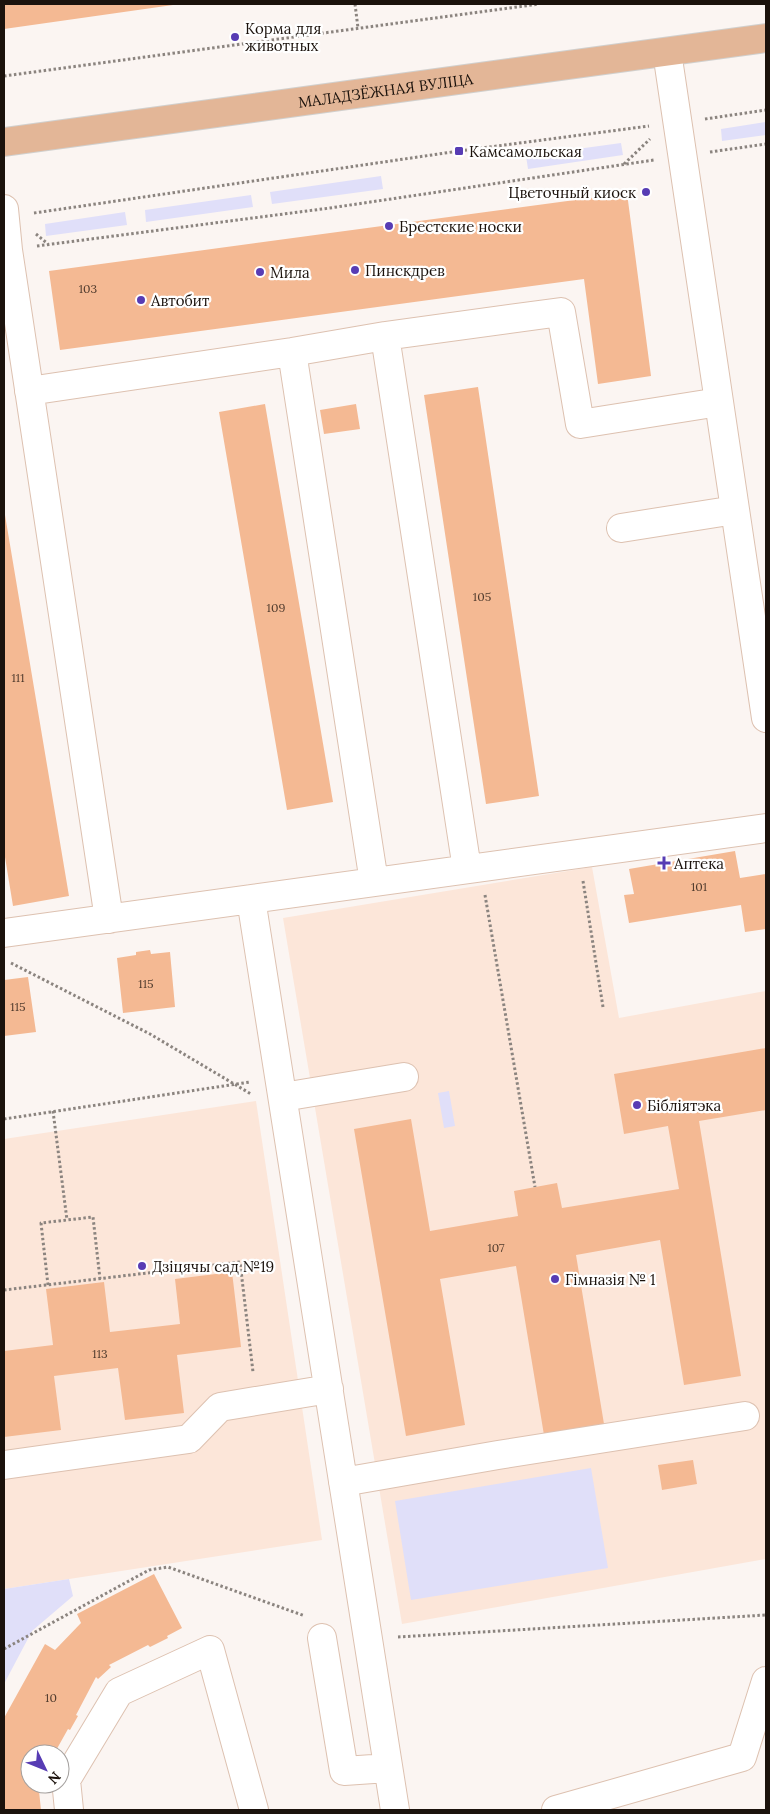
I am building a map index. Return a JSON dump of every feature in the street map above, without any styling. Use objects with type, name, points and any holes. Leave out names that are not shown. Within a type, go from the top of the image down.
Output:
[{"type":"main road","name":"МАЛАДЗЁЖНАЯ ВУЛІЦА","points":[[4,142],[766,38]]},
{"type":"lane","points":[[667,52],[672,123],[719,402],[766,718]]},
{"type":"lane","points":[[4,209],[109,919]]},
{"type":"lane","points":[[30,391],[292,352],[385,336],[561,312],[580,424],[719,402]]},
{"type":"lane","points":[[385,336],[474,868]]},
{"type":"lane","points":[[292,352],[374,882]]},
{"type":"lane","points":[[621,528],[735,510]]},
{"type":"lane","points":[[4,933],[766,828]]},
{"type":"lane","points":[[252,899],[395,1810]]},
{"type":"lane","points":[[282,1096],[404,1077]]},
{"type":"lane","points":[[4,1465],[189,1439],[220,1407],[329,1388]]},
{"type":"lane","points":[[343,1482],[498,1455],[745,1416]]},
{"type":"lane","points":[[322,1638],[344,1771],[388,1768]]},
{"type":"lane","points":[[69,1810],[66,1780],[119,1692],[210,1650],[254,1810]]},
{"type":"lane","points":[[556,1810],[742,1757],[766,1681]]},
{"type":"path","points":[[355,4],[358,28]]},
{"type":"path","points":[[4,76],[539,4]]},
{"type":"path","points":[[33,214],[459,151],[766,110]]},
{"type":"path","points":[[48,245],[330,208],[624,164],[672,123]]},
{"type":"path","points":[[578,853],[603,1007]]},
{"type":"path","points":[[474,868],[535,1187]]},
{"type":"path","points":[[4,959],[150,1034],[235,1084],[282,1096]]},
{"type":"path","points":[[4,1119],[235,1084],[282,1096]]},
{"type":"path","points":[[53,1111],[67,1220]]},
{"type":"path","points":[[48,1285],[41,1223],[93,1217],[100,1279]]},
{"type":"path","points":[[4,1290],[240,1262],[257,1401]]},
{"type":"shaded area","points":[[766,122],[766,135],[722,141],[721,129]]},
{"type":"shaded area","points":[[621,143],[623,155],[528,169],[526,156]]},
{"type":"shaded area","points":[[381,176],[383,189],[272,204],[270,192]]},
{"type":"shaded area","points":[[251,195],[253,207],[146,222],[145,210]]},
{"type":"shaded area","points":[[125,212],[127,225],[46,236],[45,224]]},
{"type":"shaded area","name":"Гімназія № 1","points":[[592,867],[619,1018],[766,991],[766,1559],[402,1624],[283,918]]},
{"type":"shaded area","points":[[449,1091],[455,1126],[444,1128],[438,1093]]},
{"type":"shaded area","name":"Дзіцячы сад №19","points":[[256,1101],[322,1540],[4,1589],[4,1139]]},
{"type":"shaded area","points":[[591,1468],[608,1568],[411,1600],[395,1501]]},
{"type":"shaded area","points":[[69,1579],[73,1596],[32,1631],[4,1684],[4,1589]]},
{"type":"building","points":[[4,4],[172,4],[173,5],[4,29]]},
{"type":"building","points":[[627,193],[651,376],[598,384],[584,279],[60,350],[49,271]]},
{"type":"building","points":[[478,387],[539,796],[486,804],[424,395]]},
{"type":"building","points":[[265,404],[333,802],[287,810],[219,412]]},
{"type":"building","points":[[356,404],[360,429],[324,434],[320,410]]},
{"type":"building","points":[[4,509],[69,896],[13,906],[4,851]]},
{"type":"building","points":[[735,851],[740,878],[766,874],[766,929],[745,932],[741,905],[629,923],[624,895],[634,894],[629,869]]},
{"type":"building","points":[[150,950],[151,954],[170,952],[175,1007],[123,1013],[117,958],[136,955],[136,952]]},
{"type":"building","points":[[28,977],[36,1032],[4,1036],[4,980]]},
{"type":"building","points":[[766,1048],[766,1110],[699,1121],[741,1376],[684,1385],[660,1240],[576,1255],[604,1424],[544,1435],[516,1266],[440,1279],[465,1425],[406,1436],[354,1129],[411,1119],[430,1231],[518,1216],[514,1191],[557,1183],[562,1208],[679,1189],[668,1126],[624,1134],[614,1074]]},
{"type":"building","points":[[232,1272],[241,1347],[177,1355],[184,1413],[125,1420],[118,1368],[54,1376],[61,1430],[4,1437],[4,1351],[53,1345],[46,1289],[104,1282],[110,1332],[180,1324],[175,1279]]},
{"type":"building","points":[[693,1460],[697,1484],[662,1490],[658,1465]]},
{"type":"building","points":[[154,1574],[182,1628],[167,1636],[168,1638],[150,1647],[148,1645],[109,1665],[111,1667],[98,1679],[96,1677],[76,1715],[78,1716],[60,1744],[20,1744],[20,1794],[39,1794],[41,1810],[4,1810],[4,1718],[45,1644],[55,1650],[81,1623],[77,1614]]},
{"type":"place","name":"Корма для животных","points":[[235,37]]},
{"type":"place","name":"Камсамольская","points":[[459,151]]},
{"type":"place","name":"Цветочный киоск","points":[[646,192]]},
{"type":"place","name":"Брестские носки","points":[[389,226]]},
{"type":"place","name":"Пинскдрев","points":[[355,270]]},
{"type":"place","name":"Мила","points":[[260,272]]},
{"type":"place","name":"Автобит","points":[[141,300]]},
{"type":"place","name":"Аптека","points":[[664,863]]},
{"type":"place","name":"Бібліятэка","points":[[637,1105]]},
{"type":"place","name":"Дзіцячы сад №19","points":[[142,1266]]},
{"type":"place","name":"Гімназія № 1","points":[[555,1279]]}]
